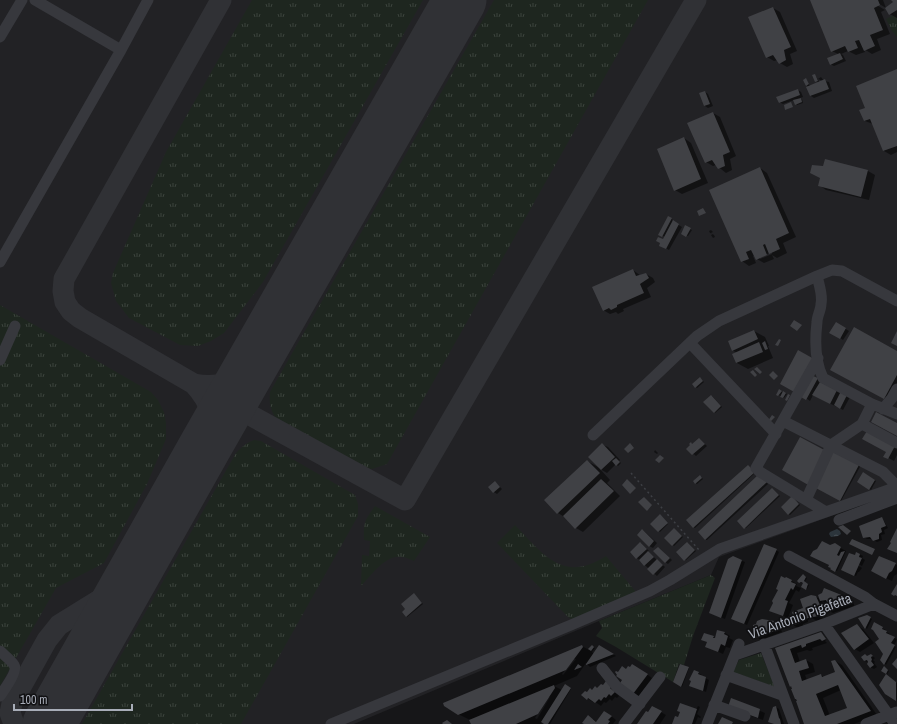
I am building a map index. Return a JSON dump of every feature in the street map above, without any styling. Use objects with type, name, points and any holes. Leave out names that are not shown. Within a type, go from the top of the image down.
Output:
[{"type":"street","points":[[0,37],[22,0]]},
{"type":"street","points":[[35,0],[121,50]]},
{"type":"street","points":[[0,262],[148,0]]},
{"type":"street","points":[[593,435],[697,336],[719,321],[817,276],[832,270],[842,271],[897,301]]},
{"type":"street","points":[[817,276],[821,295],[821,304],[817,321],[816,342],[820,372],[823,378],[872,404],[897,414]]},
{"type":"street","points":[[0,360],[15,326]]},
{"type":"street","points":[[690,343],[776,434]]},
{"type":"street","points":[[818,358],[756,468],[760,472],[826,512]]},
{"type":"street","points":[[884,409],[897,388]]},
{"type":"street","points":[[806,500],[831,445],[862,424],[872,404]]},
{"type":"street","points":[[331,724],[571,626],[650,591],[720,549],[897,486],[883,472],[783,421]]},
{"type":"street","points":[[862,424],[897,443]]},
{"type":"street","points":[[839,520],[897,498]]},
{"type":"street","points":[[789,556],[897,616]]},
{"type":"street","name":"Via Antonio Pigafetta","points":[[735,655],[824,624],[874,604]]},
{"type":"street","points":[[824,624],[894,717],[866,724]]},
{"type":"street","points":[[707,724],[740,644]]},
{"type":"street","points":[[764,644],[794,724]]},
{"type":"street","points":[[0,651],[14,665],[15,669],[0,696]]},
{"type":"street","points":[[602,668],[617,688],[640,704]]},
{"type":"street","points":[[726,675],[782,694]]},
{"type":"street","points":[[624,724],[660,677]]},
{"type":"street","points":[[714,705],[745,716]]},
{"type":"path","points":[[631,473],[699,551],[701,556]]},
{"type":"shaded area","points":[[0,0],[897,0],[897,492],[719,557],[711,575],[354,724],[0,724]]},
{"type":"green space","points":[[252,0],[423,0],[263,282],[224,333],[211,341],[198,346],[180,345],[129,318],[116,301],[111,283],[113,273],[166,152]]},
{"type":"green space","points":[[494,0],[648,0],[387,464],[372,469],[364,468],[275,417],[270,405],[270,392]]},
{"type":"green space","points":[[894,15],[897,19],[897,37],[886,19]]},
{"type":"green space","points":[[0,305],[151,392],[158,400],[164,412],[166,439],[147,484],[104,563],[56,588],[0,686]]},
{"type":"green space","points":[[254,440],[261,441],[355,495],[358,504],[358,516],[241,724],[82,724],[236,453],[244,445]]},
{"type":"green space","points":[[375,506],[430,537],[414,561],[404,557],[390,559],[384,562],[361,586],[362,555],[369,556],[370,541],[364,540],[364,525]]},
{"type":"green space","points":[[515,525],[545,555],[555,562],[566,566],[578,567],[591,564],[606,556],[636,592],[573,620],[568,617],[497,543]]},
{"type":"green space","points":[[711,575],[715,578],[693,636],[684,665],[679,664],[673,682],[596,636],[602,628],[599,621]]},
{"type":"green space","points":[[761,653],[775,687],[733,672],[739,660]]},
{"type":"water","points":[[837,529],[841,534],[831,537],[829,534],[830,532]]},
{"type":"building","points":[[810,0],[878,0],[880,5],[874,8],[883,30],[870,35],[875,46],[864,51],[859,40],[855,41],[858,48],[848,52],[845,46],[831,52]]},
{"type":"building","points":[[891,0],[897,0],[897,10],[889,15],[885,8],[893,2]]},
{"type":"building","points":[[773,7],[791,47],[784,50],[786,60],[779,64],[773,55],[766,58],[748,17]]},
{"type":"building","points":[[840,53],[843,59],[830,65],[827,58]]},
{"type":"building","points":[[897,69],[897,146],[883,151],[870,119],[864,121],[859,110],[865,108],[856,86]]},
{"type":"building","points":[[815,74],[818,81],[815,82],[812,75]]},
{"type":"building","points":[[806,78],[809,84],[806,86],[803,80]]},
{"type":"building","points":[[825,79],[829,89],[810,96],[806,87]]},
{"type":"building","points":[[798,89],[800,95],[779,103],[776,97]]},
{"type":"building","points":[[705,91],[710,104],[704,106],[699,93]]},
{"type":"building","points":[[801,98],[802,102],[795,105],[793,100]]},
{"type":"building","points":[[791,102],[793,107],[785,110],[784,105]]},
{"type":"building","points":[[713,112],[730,152],[723,155],[725,166],[718,169],[712,160],[705,163],[687,123]]},
{"type":"building","points":[[684,137],[701,179],[674,191],[657,149]]},
{"type":"building","points":[[825,159],[868,170],[861,197],[818,186],[820,178],[810,173],[812,165],[823,166]]},
{"type":"building","points":[[760,167],[789,233],[776,239],[780,249],[769,254],[765,244],[763,245],[767,255],[756,260],[751,250],[746,252],[749,259],[741,262],[709,190]]},
{"type":"building","points":[[703,208],[706,213],[699,216],[697,211]]},
{"type":"building","points":[[668,216],[672,218],[662,237],[658,235]]},
{"type":"building","points":[[673,220],[679,224],[666,249],[659,246],[660,243],[656,241],[658,237],[663,239]]},
{"type":"building","points":[[685,225],[691,228],[686,237],[681,234]]},
{"type":"building","points":[[633,269],[636,276],[646,273],[649,278],[640,284],[644,293],[617,305],[617,307],[611,310],[609,308],[603,311],[592,287]]},
{"type":"building","points":[[794,320],[802,325],[797,331],[790,326]]},
{"type":"building","points":[[836,322],[846,328],[840,339],[829,333]]},
{"type":"building","points":[[854,327],[897,351],[897,375],[884,399],[830,370]]},
{"type":"building","points":[[754,330],[758,339],[732,351],[728,341]]},
{"type":"building","points":[[897,331],[897,346],[891,343]]},
{"type":"building","points":[[779,339],[781,340],[778,346],[775,345]]},
{"type":"building","points":[[765,341],[768,349],[765,350],[762,343]]},
{"type":"building","points":[[759,342],[763,352],[736,363],[732,354]]},
{"type":"building","points":[[798,350],[814,359],[796,393],[780,384]]},
{"type":"building","points":[[757,367],[762,372],[760,374],[754,369]]},
{"type":"building","points":[[753,370],[757,375],[755,377],[750,372]]},
{"type":"building","points":[[773,371],[778,376],[774,380],[769,375]]},
{"type":"building","points":[[813,376],[818,378],[806,400],[801,397]]},
{"type":"building","points":[[700,377],[703,381],[695,388],[692,384]]},
{"type":"building","points":[[820,382],[837,390],[830,404],[812,395]]},
{"type":"building","points":[[779,389],[782,391],[778,396],[776,395]]},
{"type":"building","points":[[783,391],[786,393],[783,398],[780,397]]},
{"type":"building","points":[[841,391],[847,395],[840,409],[834,405]]},
{"type":"building","points":[[788,394],[790,395],[787,401],[785,400]]},
{"type":"building","points":[[711,395],[721,406],[714,413],[703,402]]},
{"type":"building","points":[[876,412],[897,423],[897,436],[871,422]]},
{"type":"building","points":[[772,415],[775,417],[770,422],[768,421]]},
{"type":"building","points":[[867,431],[895,446],[888,459],[883,457],[886,452],[862,439]]},
{"type":"building","points":[[800,437],[828,452],[810,486],[782,470]]},
{"type":"building","points":[[699,438],[705,444],[692,455],[686,449],[691,442],[692,444]]},
{"type":"building","points":[[602,443],[615,457],[601,470],[588,457]]},
{"type":"building","points":[[630,443],[634,448],[628,453],[624,449]]},
{"type":"building","points":[[834,449],[860,463],[840,501],[814,487]]},
{"type":"building","points":[[660,455],[664,458],[659,463],[655,460]]},
{"type":"building","points":[[616,458],[620,462],[616,466],[612,461]]},
{"type":"building","points":[[587,460],[600,473],[557,514],[544,500]]},
{"type":"building","points":[[748,465],[755,472],[693,528],[686,520]]},
{"type":"building","points":[[863,472],[875,480],[869,490],[857,482]]},
{"type":"building","points":[[759,474],[767,482],[705,540],[698,532]]},
{"type":"building","points":[[700,475],[702,478],[695,484],[693,481]]},
{"type":"building","points":[[601,479],[614,491],[575,529],[563,516]]},
{"type":"building","points":[[627,479],[636,488],[630,494],[622,485]]},
{"type":"building","points":[[495,481],[500,487],[493,493],[488,487]]},
{"type":"building","points":[[772,488],[779,495],[744,529],[737,521]]},
{"type":"building","points":[[792,496],[799,504],[788,515],[781,507]]},
{"type":"building","points":[[644,497],[652,505],[647,511],[638,502]]},
{"type":"building","points":[[660,514],[668,523],[658,532],[650,524]]},
{"type":"building","points":[[882,517],[886,526],[881,528],[882,532],[879,534],[879,539],[873,541],[870,537],[863,538],[859,526]]},
{"type":"building","points":[[843,525],[851,531],[847,535],[838,527]]},
{"type":"building","points":[[674,528],[682,536],[672,546],[664,538]]},
{"type":"building","points":[[897,528],[897,553],[887,549]]},
{"type":"building","points":[[642,529],[654,541],[649,547],[637,535]]},
{"type":"building","points":[[852,539],[875,549],[872,555],[849,544]]},
{"type":"building","points":[[822,541],[830,545],[835,543],[841,547],[837,555],[839,556],[841,552],[845,551],[835,572],[828,567],[829,565],[810,556]]},
{"type":"building","points":[[640,542],[647,549],[636,559],[630,552]]},
{"type":"building","points":[[687,542],[695,550],[684,561],[676,552]]},
{"type":"building","points":[[764,544],[777,549],[744,624],[731,619]]},
{"type":"building","points":[[658,547],[670,558],[665,563],[653,551]]},
{"type":"building","points":[[648,551],[654,557],[644,566],[639,560]]},
{"type":"building","points":[[856,552],[860,554],[859,557],[862,558],[854,576],[841,570],[849,553],[855,555]]},
{"type":"building","points":[[733,556],[742,560],[721,618],[709,613],[728,559]]},
{"type":"building","points":[[879,556],[896,563],[886,579],[871,571]]},
{"type":"building","points":[[657,559],[663,565],[653,575],[647,569]]},
{"type":"building","points":[[803,574],[806,577],[804,581],[808,584],[806,590],[801,587],[803,583],[799,583],[797,581]]},
{"type":"building","points":[[781,576],[792,580],[791,582],[796,584],[793,590],[791,588],[785,600],[788,601],[783,616],[769,611],[778,590],[776,589]]},
{"type":"building","points":[[897,584],[897,596],[894,596],[891,594]]},
{"type":"building","points":[[824,588],[844,596],[849,600],[849,603],[827,611],[825,606],[827,602],[826,600],[820,601],[818,595],[822,593]]},
{"type":"building","points":[[414,593],[422,603],[406,617],[402,612],[405,609],[401,604]]},
{"type":"building","points":[[811,595],[816,596],[820,605],[815,607],[818,616],[798,621],[799,623],[792,626],[788,617],[793,615],[792,612],[803,608],[800,599]]},
{"type":"building","points":[[867,615],[871,617],[865,629],[858,618]]},
{"type":"building","points":[[762,619],[774,621],[777,629],[756,638],[752,628],[757,621]]},
{"type":"building","points":[[874,622],[883,627],[882,629],[887,631],[886,633],[895,637],[891,643],[895,645],[884,665],[880,660],[883,654],[875,642],[879,639],[871,629]]},
{"type":"building","points":[[857,624],[869,639],[854,650],[841,633]]},
{"type":"building","points":[[717,630],[725,632],[724,634],[728,636],[725,646],[721,644],[718,652],[705,647],[707,642],[701,640],[704,633],[714,636],[713,638],[715,638]]},
{"type":"building","points":[[821,632],[826,639],[822,641],[820,639],[806,644],[806,646],[802,648],[801,645],[790,649],[795,663],[806,659],[809,668],[799,671],[802,681],[821,674],[822,677],[835,672],[831,661],[835,660],[871,711],[837,724],[804,724],[797,701],[775,648]],"holes":[[[838,685],[847,708],[825,716],[816,694]]]},
{"type":"building","points":[[582,645],[583,647],[566,670],[458,715],[444,706],[443,703]]},
{"type":"building","points":[[592,645],[594,647],[591,651],[588,649]]},
{"type":"building","points":[[599,645],[614,654],[586,665],[586,664]]},
{"type":"building","points":[[865,654],[867,656],[871,654],[873,656],[871,657],[871,661],[874,665],[870,668],[867,664],[867,660],[864,661],[861,657]]},
{"type":"building","points":[[897,658],[897,669],[892,664]]},
{"type":"building","points":[[578,664],[582,667],[574,670]]},
{"type":"building","points":[[632,664],[648,674],[633,694],[620,683],[622,680],[616,676],[617,675],[615,672],[618,672],[622,666],[626,669]]},
{"type":"building","points":[[680,664],[689,667],[681,687],[673,682]]},
{"type":"building","points":[[884,666],[888,670],[886,674],[881,671]]},
{"type":"building","points":[[694,670],[699,672],[698,674],[706,677],[703,691],[689,686],[691,681],[689,680]]},
{"type":"building","points":[[886,674],[896,682],[896,701],[885,694],[879,685]]},
{"type":"building","points":[[606,681],[612,686],[610,688],[615,692],[611,696],[609,694],[606,698],[604,697],[601,701],[599,699],[595,703],[588,698],[587,700],[581,695],[585,691],[587,692],[590,688],[592,690],[595,686],[597,688],[601,684],[603,685]]},
{"type":"building","points":[[565,684],[571,688],[548,724],[544,724],[541,722]]},
{"type":"building","points":[[554,685],[555,688],[538,714],[516,724],[471,724],[469,720]]},
{"type":"building","points":[[731,698],[760,709],[758,718],[728,707]]},
{"type":"building","points":[[680,703],[697,709],[692,724],[672,724],[675,716],[678,717],[680,712],[677,711]]},
{"type":"building","points":[[652,706],[662,711],[653,724],[637,724],[646,711],[648,712]]},
{"type":"building","points":[[776,706],[781,724],[768,722],[773,707]]},
{"type":"building","points":[[604,711],[612,716],[608,720],[610,721],[608,724],[582,723],[588,715],[596,722]]},
{"type":"building","points":[[722,717],[733,722],[732,724],[718,724]]},
{"type":"building","points":[[447,720],[452,724],[442,723]]},
{"type":"taxiway","points":[[206,445],[211,427],[209,406],[194,384],[80,318],[71,311],[65,302],[63,291],[64,279],[221,0]]},
{"type":"taxiway","points":[[230,404],[405,500],[696,0]]},
{"type":"taxiway","points":[[194,384],[212,386],[226,383],[233,380],[253,364]]},
{"type":"taxiway","points":[[14,724],[10,713],[12,703],[47,640],[59,625],[122,586],[133,577]]},
{"type":"runway","points":[[49,724],[206,445],[460,0]]}]
